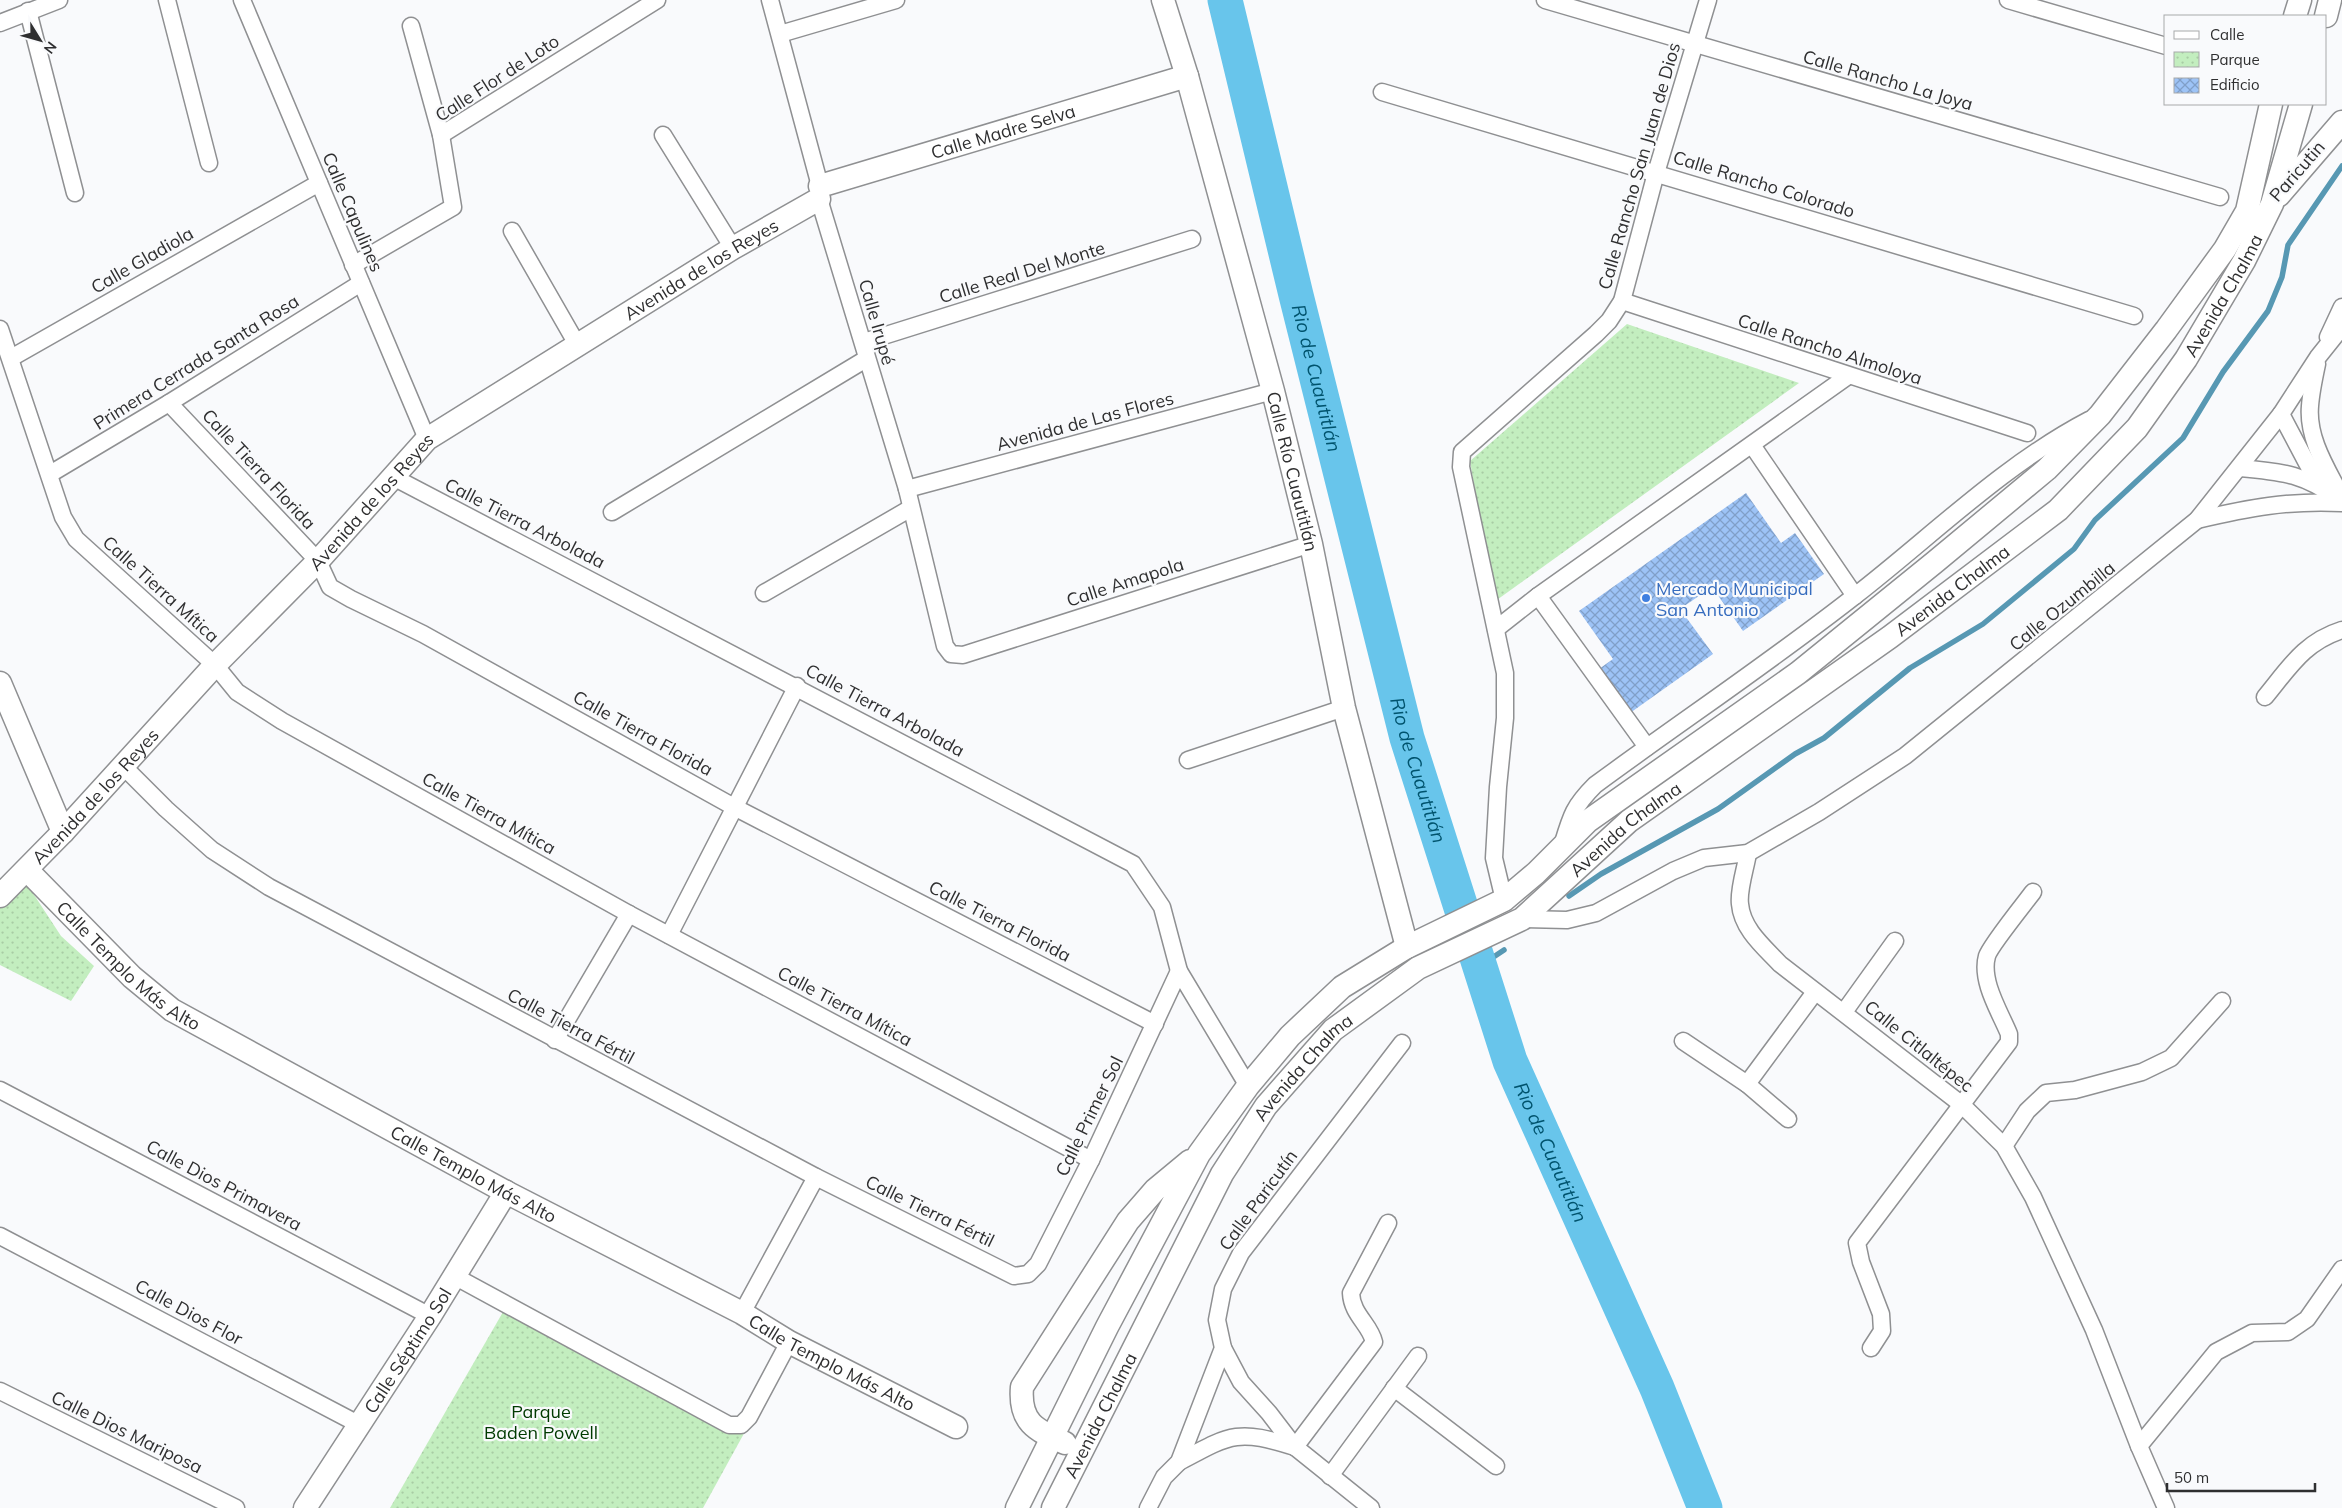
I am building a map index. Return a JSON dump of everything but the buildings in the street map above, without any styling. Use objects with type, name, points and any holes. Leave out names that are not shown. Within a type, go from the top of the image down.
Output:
[{"type":"street","points":[[0,23],[60,0]]},
{"type":"street","points":[[167,0],[210,163]]},
{"type":"street","name":"Calle Capulines","points":[[242,0],[427,439]]},
{"type":"street","name":"Calle Flor de Loto","points":[[353,265],[453,208],[441,135],[657,0]]},
{"type":"street","name":"Calle Irupé","points":[[770,0],[819,193],[864,342],[866,359],[907,489],[946,646],[951,654]]},
{"type":"street","points":[[780,34],[896,0]]},
{"type":"street","name":"Calle Río Cuautitlán","points":[[1163,0],[1187,76],[1273,391],[1311,544],[1344,708],[1407,947]]},
{"type":"street","name":"Calle Rancho La Joya","points":[[1545,0],[2220,197]]},
{"type":"street","name":"Calle Rancho San Juan de Dios","points":[[1504,900],[1494,858],[1498,787],[1505,718],[1505,673],[1461,467],[1462,452],[1596,334],[1609,321],[1622,301],[1656,173],[1708,0]]},
{"type":"street","points":[[2008,0],[2164,45]]},
{"type":"street","points":[[2295,15],[2300,0]]},
{"type":"street","points":[[2326,15],[2330,0]]},
{"type":"street","points":[[28,11],[75,193]]},
{"type":"street","points":[[412,26],[441,135]]},
{"type":"street","name":"Calle Madre Selva","points":[[819,193],[1187,76]]},
{"type":"street","name":"Calle Rancho Colorado","points":[[1382,92],[2134,316]]},
{"type":"street","name":"Avenida Chalma","points":[[1017,1508],[1107,1326],[1199,1154],[1248,1086],[1290,1036],[1342,987],[1407,947],[1504,900],[1536,873],[1588,821],[1798,673],[2047,469],[2100,415],[2166,330],[2225,249],[2247,211],[2272,105]]},
{"type":"street","points":[[2272,204],[2301,105]]},
{"type":"street","name":"Paricutin","points":[[2247,211],[2272,204],[2341,125]]},
{"type":"street","points":[[663,135],[733,248]]},
{"type":"street","name":"Calle Gladiola","points":[[11,358],[319,183]]},
{"type":"street","name":"Avenida de los Reyes","points":[[0,896],[28,870],[215,665],[318,562],[427,439],[819,193]]},
{"type":"street","name":"Avenida Chalma","points":[[1053,1508],[1222,1174],[1266,1106],[1333,1030],[1418,968],[1489,935],[1530,919],[1629,821],[1890,637],[2058,510],[2136,428],[2186,359],[2244,261],[2272,204]]},
{"type":"street","points":[[512,232],[578,346]]},
{"type":"street","name":"Calle Real Del Monte","points":[[864,342],[1192,239]]},
{"type":"street","name":"Primera Cerrada Santa Rosa","points":[[50,474],[169,403],[362,283]]},
{"type":"street","name":"Calle Rancho Almoloya","points":[[1622,301],[2027,433]]},
{"type":"street","points":[[2342,307],[2318,357],[2309,408],[2318,450],[2342,500]]},
{"type":"street","name":"Calle Ozumbilla","points":[[1748,854],[1819,812],[1905,756],[2197,520],[2281,414],[2318,357],[2342,327]]},
{"type":"street","points":[[0,329],[11,358]]},
{"type":"street","name":"Calle Tierra Mítica","points":[[11,358],[63,517],[76,539],[215,665],[237,692],[282,721],[629,914],[1091,1160]]},
{"type":"street","points":[[612,512],[866,359]]},
{"type":"street","points":[[1496,629],[1538,596],[1848,376]]},
{"type":"street","name":"Avenida de Las Flores","points":[[907,489],[1273,391]]},
{"type":"street","name":"Calle Tierra Florida","points":[[169,403],[318,562],[330,587],[423,634],[734,807],[1155,1024]]},
{"type":"street","points":[[2281,414],[2318,484]]},
{"type":"street","points":[[1562,848],[1571,814],[1579,801],[1595,785],[1855,596],[2021,461],[2054,438],[2100,415]]},
{"type":"street","points":[[1752,445],[1855,596]]},
{"type":"street","points":[[2240,468],[2282,472],[2318,484],[2342,500]]},
{"type":"street","name":"Calle Tierra Arbolada","points":[[392,477],[797,686],[1133,864],[1162,907],[1179,971],[1248,1086]]},
{"type":"street","points":[[2197,520],[2268,504],[2342,500]]},
{"type":"street","points":[[764,593],[911,508]]},
{"type":"street","name":"Calle Amapola","points":[[951,654],[963,655],[1311,544]]},
{"type":"street","points":[[1538,596],[1647,746]]},
{"type":"street","points":[[2265,697],[2306,647],[2324,636],[2342,630]]},
{"type":"street","points":[[0,683],[63,832]]},
{"type":"street","points":[[669,935],[797,686]]},
{"type":"street","points":[[1188,760],[1344,708]]},
{"type":"street","name":"Calle Tierra Fértil","points":[[122,765],[166,809],[212,850],[269,887],[816,1177],[1014,1276],[1028,1274]]},
{"type":"street","points":[[1530,919],[1567,920],[1596,913],[1673,871],[1704,858],[1748,854]]},
{"type":"street","name":"Calle Citlaltépec","points":[[1748,854],[1740,903],[1746,925],[1780,964],[1961,1104],[2004,1146],[2034,1197],[2094,1330],[2139,1446],[2166,1508]]},
{"type":"street","name":"Calle Templo Más Alto","points":[[28,870],[132,977],[172,1010],[506,1192],[742,1313],[789,1342],[956,1427]]},
{"type":"street","points":[[1871,1348],[1882,1331],[1881,1314],[1861,1262],[1857,1243],[2009,1042],[2009,1034],[1991,993],[1986,972],[1987,955],[2033,892]]},
{"type":"street","points":[[555,1040],[629,914]]},
{"type":"street","points":[[1844,1012],[1895,941]]},
{"type":"street","name":"Calle Primer Sol","points":[[1028,1274],[1038,1264],[1091,1160],[1179,971]]},
{"type":"street","points":[[1747,1084],[1815,992]]},
{"type":"street","points":[[2004,1146],[2028,1111],[2046,1093],[2075,1090],[2142,1072],[2171,1058],[2222,1001]]},
{"type":"street","points":[[1683,1041],[1747,1084],[1788,1119]]},
{"type":"street","name":"Calle Paricutín","points":[[1295,1447],[1269,1413],[1241,1382],[1223,1348],[1217,1320],[1223,1289],[1241,1253],[1402,1043]]},
{"type":"street","name":"Calle Dios Primavera","points":[[0,1090],[430,1316]]},
{"type":"street","points":[[1082,1450],[1052,1437],[1030,1424],[1020,1404],[1022,1387],[1128,1221],[1155,1190],[1199,1154]]},
{"type":"street","points":[[742,1313],[816,1177]]},
{"type":"street","name":"Calle Séptimo Sol","points":[[305,1508],[430,1316],[506,1192]]},
{"type":"street","points":[[1295,1447],[1374,1342],[1372,1335],[1352,1304],[1351,1293],[1388,1223]]},
{"type":"street","name":"Calle Dios Flor","points":[[0,1236],[360,1424]]},
{"type":"street","points":[[2139,1446],[2216,1352],[2252,1333],[2288,1332],[2307,1319],[2342,1269]]},
{"type":"street","points":[[454,1276],[729,1425],[741,1425],[749,1417],[789,1342]]},
{"type":"street","points":[[1179,1462],[1223,1348]]},
{"type":"street","points":[[1330,1476],[1418,1356]]},
{"type":"street","points":[[1394,1388],[1496,1466]]},
{"type":"street","name":"Calle Dios Mariposa","points":[[0,1391],[236,1508]]},
{"type":"street","points":[[1148,1508],[1164,1477],[1179,1462],[1222,1439],[1242,1435],[1267,1438],[1295,1447],[1371,1508]]},
{"type":"green space","points":[[1627,324],[1799,383],[1494,602],[1470,461]]},
{"type":"green space","points":[[25,881],[61,936],[94,966],[71,1001],[0,965],[0,906]]},
{"type":"green space","name":"Parque Baden Powell","points":[[507,1305],[747,1428],[703,1508],[390,1508]]},
{"type":"waterway","name":"Rio de Cuautitlán","points":[[1225,0],[1296,295],[1407,738],[1510,1061],[1657,1388],[1705,1508]]},
{"type":"waterway","points":[[1569,896],[1601,874],[1718,809],[1795,754],[1824,738],[1910,668],[1983,624],[2074,549],[2095,520],[2183,438],[2223,372],[2268,311],[2282,277],[2288,245],[2342,166]]},
{"type":"waterway","points":[[1480,966],[1504,950]]},
{"type":"place","name":"Mercado Municipal San Antonio","points":[[1646,598]]}]
